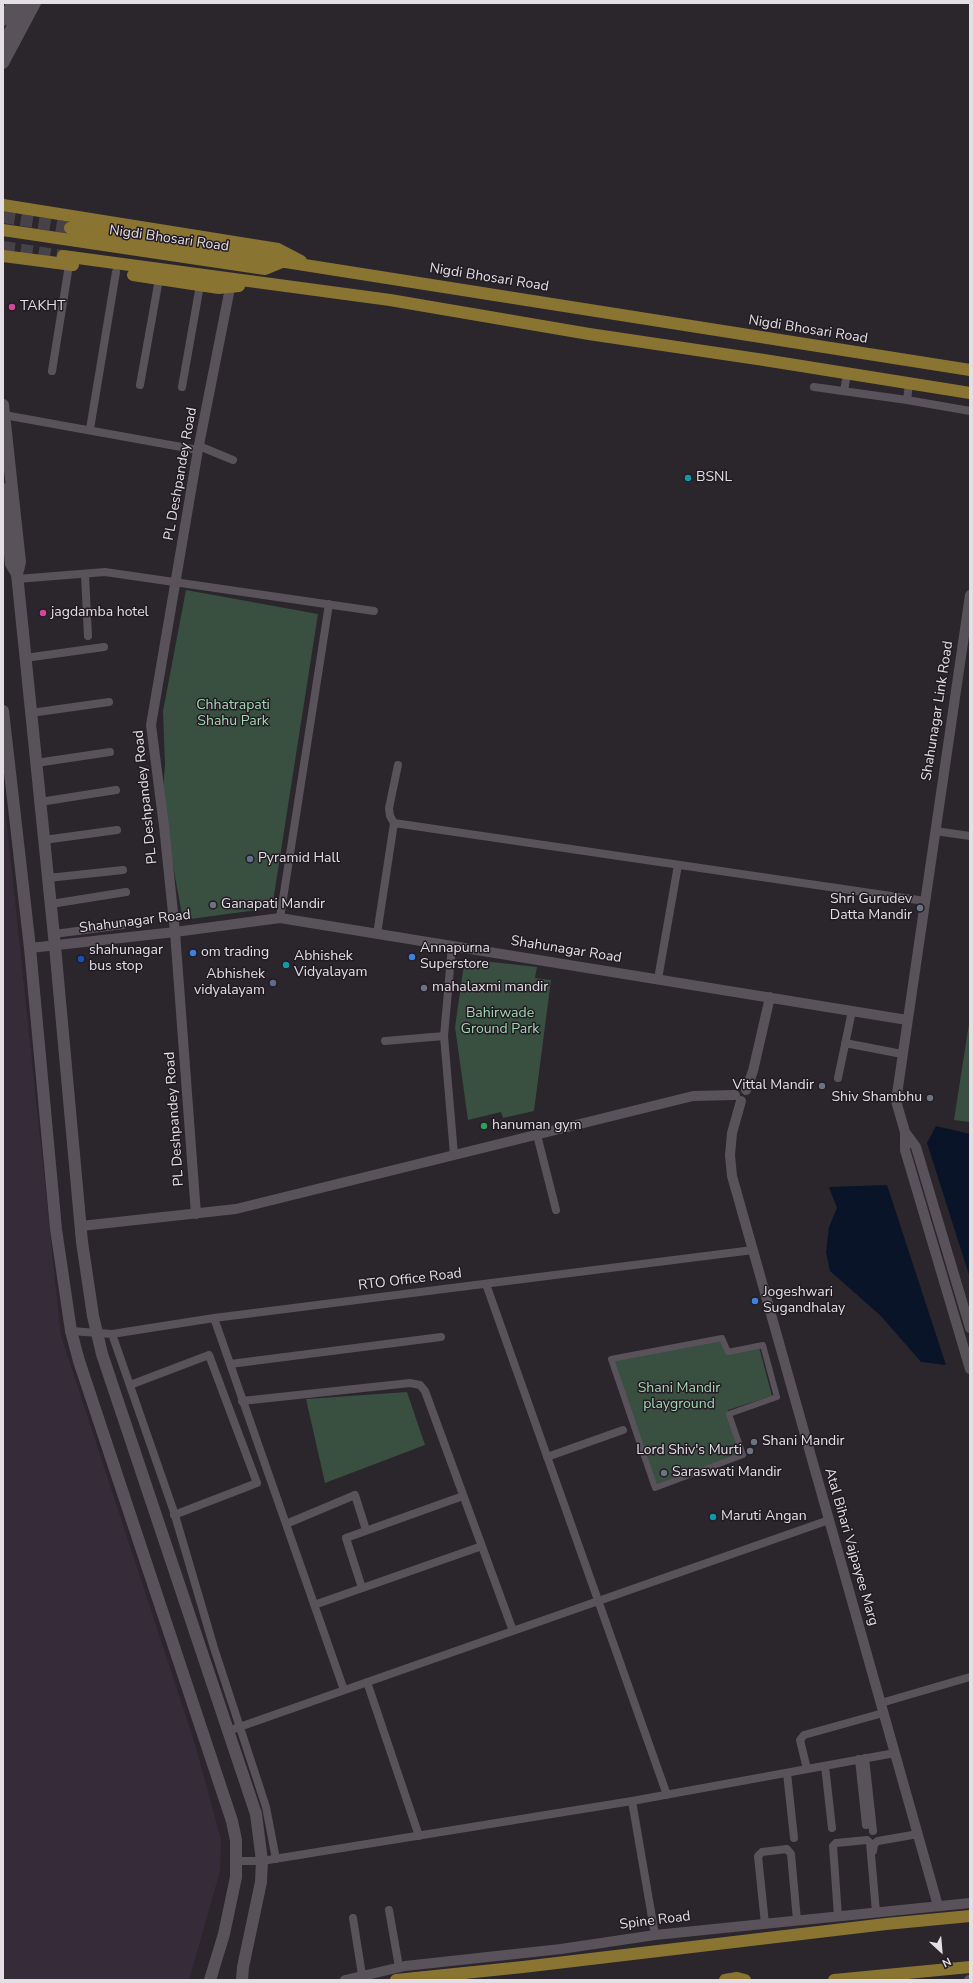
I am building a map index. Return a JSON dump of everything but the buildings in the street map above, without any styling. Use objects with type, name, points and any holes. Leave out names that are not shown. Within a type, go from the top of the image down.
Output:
[{"type":"main road","points":[[3,20],[13,3]]},
{"type":"main road","points":[[3,44],[26,3]]},
{"type":"main road","points":[[3,63],[35,3]]},
{"type":"main road","points":[[3,205],[278,249],[309,265]]},
{"type":"main road","points":[[70,228],[283,261]]},
{"type":"main road","name":"Nigdi Bhosari Road","points":[[3,230],[265,269],[283,261],[970,370]]},
{"type":"main road","points":[[3,256],[66,260],[254,283],[292,286],[390,300],[589,334],[970,393]]},
{"type":"main road","points":[[66,260],[116,272],[200,285],[230,288],[254,283]]},
{"type":"main road","points":[[4,410],[20,562],[15,572]]},
{"type":"main road","points":[[3,489],[15,572],[31,713],[55,940],[81,1226],[97,1334],[256,1814],[262,1861],[261,1882],[243,1967],[242,1980]]},
{"type":"main road","points":[[3,711],[30,948],[56,1229],[71,1332],[79,1361],[232,1821],[237,1861],[232,1897],[210,1980]]},
{"type":"main road","points":[[396,1980],[531,1966],[886,1924],[970,1916]]},
{"type":"main road","points":[[834,1980],[970,1967]]},
{"type":"street","points":[[52,371],[66,260]]},
{"type":"street","points":[[90,429],[116,272]]},
{"type":"street","points":[[140,385],[159,279]]},
{"type":"street","points":[[182,387],[200,285]]},
{"type":"street","name":"PL Deshpandey Road","points":[[196,1214],[175,932],[164,826],[151,725],[198,448],[230,288]]},
{"type":"street","points":[[844,391],[848,374]]},
{"type":"street","points":[[907,400],[909,384]]},
{"type":"street","points":[[814,387],[907,400],[970,411]]},
{"type":"street","points":[[4,410],[90,429],[198,448],[233,460]]},
{"type":"street","points":[[15,572],[85,574],[105,572],[374,611]]},
{"type":"street","points":[[85,574],[88,636]]},
{"type":"street","name":"Shahunagar Link Road","points":[[905,1132],[896,1101],[970,595]]},
{"type":"street","points":[[280,918],[329,604]]},
{"type":"street","points":[[25,658],[104,646]]},
{"type":"street","points":[[31,713],[108,702]]},
{"type":"street","points":[[36,763],[110,752]]},
{"type":"street","points":[[377,934],[394,822],[390,816],[390,808],[398,765]]},
{"type":"street","points":[[40,802],[116,790]]},
{"type":"street","points":[[394,822],[925,901]]},
{"type":"street","points":[[44,840],[117,830]]},
{"type":"street","points":[[935,831],[970,836]]},
{"type":"street","points":[[658,979],[678,865]]},
{"type":"street","points":[[48,878],[123,870]]},
{"type":"street","points":[[51,904],[126,892]]},
{"type":"street","name":"Shahunagar Road","points":[[30,948],[55,940],[175,932],[280,918],[907,1020]]},
{"type":"street","points":[[55,940],[123,925]]},
{"type":"street","points":[[452,946],[444,1036],[454,1155]]},
{"type":"street","points":[[81,1226],[196,1214],[236,1208],[693,1096],[738,1098],[738,1090],[746,1090],[754,1071],[770,997]]},
{"type":"street","points":[[838,1078],[852,1011]]},
{"type":"street","points":[[385,1041],[444,1036]]},
{"type":"street","points":[[845,1043],[902,1054]]},
{"type":"street","name":"Atal Bihari Vajpayee Marg","points":[[738,1098],[730,1155],[732,1176],[938,1906]]},
{"type":"street","points":[[905,1132],[916,1146],[970,1328]]},
{"type":"street","points":[[905,1132],[905,1150],[970,1369]]},
{"type":"street","points":[[537,1135],[556,1210]]},
{"type":"street","name":"RTO Office Road","points":[[71,1332],[112,1334],[214,1318],[753,1250]]},
{"type":"street","points":[[486,1284],[667,1795]]},
{"type":"street","points":[[214,1318],[344,1690]]},
{"type":"street","points":[[112,1334],[174,1515],[202,1611],[266,1807],[276,1858]]},
{"type":"street","points":[[230,1364],[441,1337]]},
{"type":"street","points":[[722,1338],[728,1352],[763,1345],[777,1397],[729,1414],[743,1455],[655,1488],[611,1359],[722,1338]]},
{"type":"street","points":[[130,1385],[209,1355],[257,1483],[174,1515]]},
{"type":"street","points":[[242,1401],[410,1383],[420,1385],[425,1391],[514,1631]]},
{"type":"street","points":[[547,1457],[623,1430]]},
{"type":"street","points":[[286,1524],[355,1495],[366,1530]]},
{"type":"street","points":[[362,1588],[346,1538],[463,1496]]},
{"type":"street","points":[[228,1731],[829,1520]]},
{"type":"street","points":[[314,1605],[482,1546]]},
{"type":"street","points":[[807,1769],[800,1740],[804,1735],[970,1677]]},
{"type":"street","points":[[367,1682],[418,1836]]},
{"type":"street","points":[[237,1861],[262,1861],[632,1801],[894,1753]]},
{"type":"street","points":[[862,1759],[866,1825]]},
{"type":"street","points":[[862,1759],[873,1831]]},
{"type":"street","points":[[825,1766],[832,1828]]},
{"type":"street","points":[[787,1773],[794,1838]]},
{"type":"street","points":[[632,1801],[655,1935]]},
{"type":"street","points":[[878,1912],[874,1844],[878,1841],[918,1834]]},
{"type":"street","points":[[838,1916],[833,1846],[836,1843],[866,1840],[870,1843],[878,1912]]},
{"type":"street","points":[[765,1924],[758,1856],[762,1852],[786,1849],[791,1854],[798,1920]]},
{"type":"street","name":"Spine Road","points":[[345,1980],[399,1967],[521,1954],[655,1935],[970,1904]]},
{"type":"street","points":[[389,1910],[399,1967]]},
{"type":"street","points":[[353,1918],[362,1975]]},
{"type":"shaded area","points":[[3,787],[61,1336],[195,1744],[221,1840],[220,1871],[189,1980],[3,1980]]},
{"type":"green space","name":"Chhatrapati Shahu Park","points":[[186,590],[318,614],[272,908],[183,920],[162,806],[165,765],[163,711]]},
{"type":"green space","name":"Bahirwade Ground Park","points":[[474,960],[537,967],[535,978],[551,980],[534,1111],[503,1118],[501,1112],[468,1120],[455,1027],[463,971],[466,964]]},
{"type":"green space","points":[[970,1017],[970,1122],[954,1120]]},
{"type":"green space","name":"Shani Mandir playground","points":[[722,1338],[728,1352],[758,1343],[772,1396],[728,1410],[743,1455],[655,1488],[611,1359]]},
{"type":"green space","points":[[407,1392],[425,1445],[325,1483],[306,1399]]},
{"type":"water","points":[[936,1126],[970,1134],[970,1278],[927,1143]]},
{"type":"water","points":[[887,1185],[946,1365],[921,1362],[881,1316],[830,1271],[826,1252],[829,1227],[837,1208],[829,1187]]},
{"type":"tunnel","points":[[3,217],[70,228]]},
{"type":"tunnel","points":[[3,247],[63,256]]},
{"type":"place","name":"TAKHT","points":[[12,307]]},
{"type":"place","name":"BSNL","points":[[688,478]]},
{"type":"place","name":"jagdamba hotel","points":[[43,613]]},
{"type":"place","name":"Pyramid Hall","points":[[250,859]]},
{"type":"place","name":"Ganapati Mandir","points":[[213,905]]},
{"type":"place","name":"Shri Gurudev Datta Mandir","points":[[920,908]]},
{"type":"place","name":"om trading","points":[[193,953]]},
{"type":"place","name":"Annapurna Superstore","points":[[412,957]]},
{"type":"place","name":"shahunagar bus stop","points":[[81,959]]},
{"type":"place","name":"Abhishek Vidyalayam","points":[[286,965]]},
{"type":"place","name":"Abhishek vidyalayam","points":[[273,983]]},
{"type":"place","name":"mahalaxmi mandir","points":[[424,988]]},
{"type":"place","name":"Vittal Mandir","points":[[822,1086]]},
{"type":"place","name":"Shiv Shambhu","points":[[930,1098]]},
{"type":"place","name":"hanuman gym","points":[[484,1126]]},
{"type":"place","name":"Jogeshwari Sugandhalay","points":[[755,1301]]},
{"type":"place","name":"Shani Mandir","points":[[754,1442]]},
{"type":"place","name":"Lord Shiv's Murti","points":[[750,1451]]},
{"type":"place","name":"Saraswati Mandir","points":[[664,1473]]},
{"type":"place","name":"Maruti Angan","points":[[713,1517]]}]
